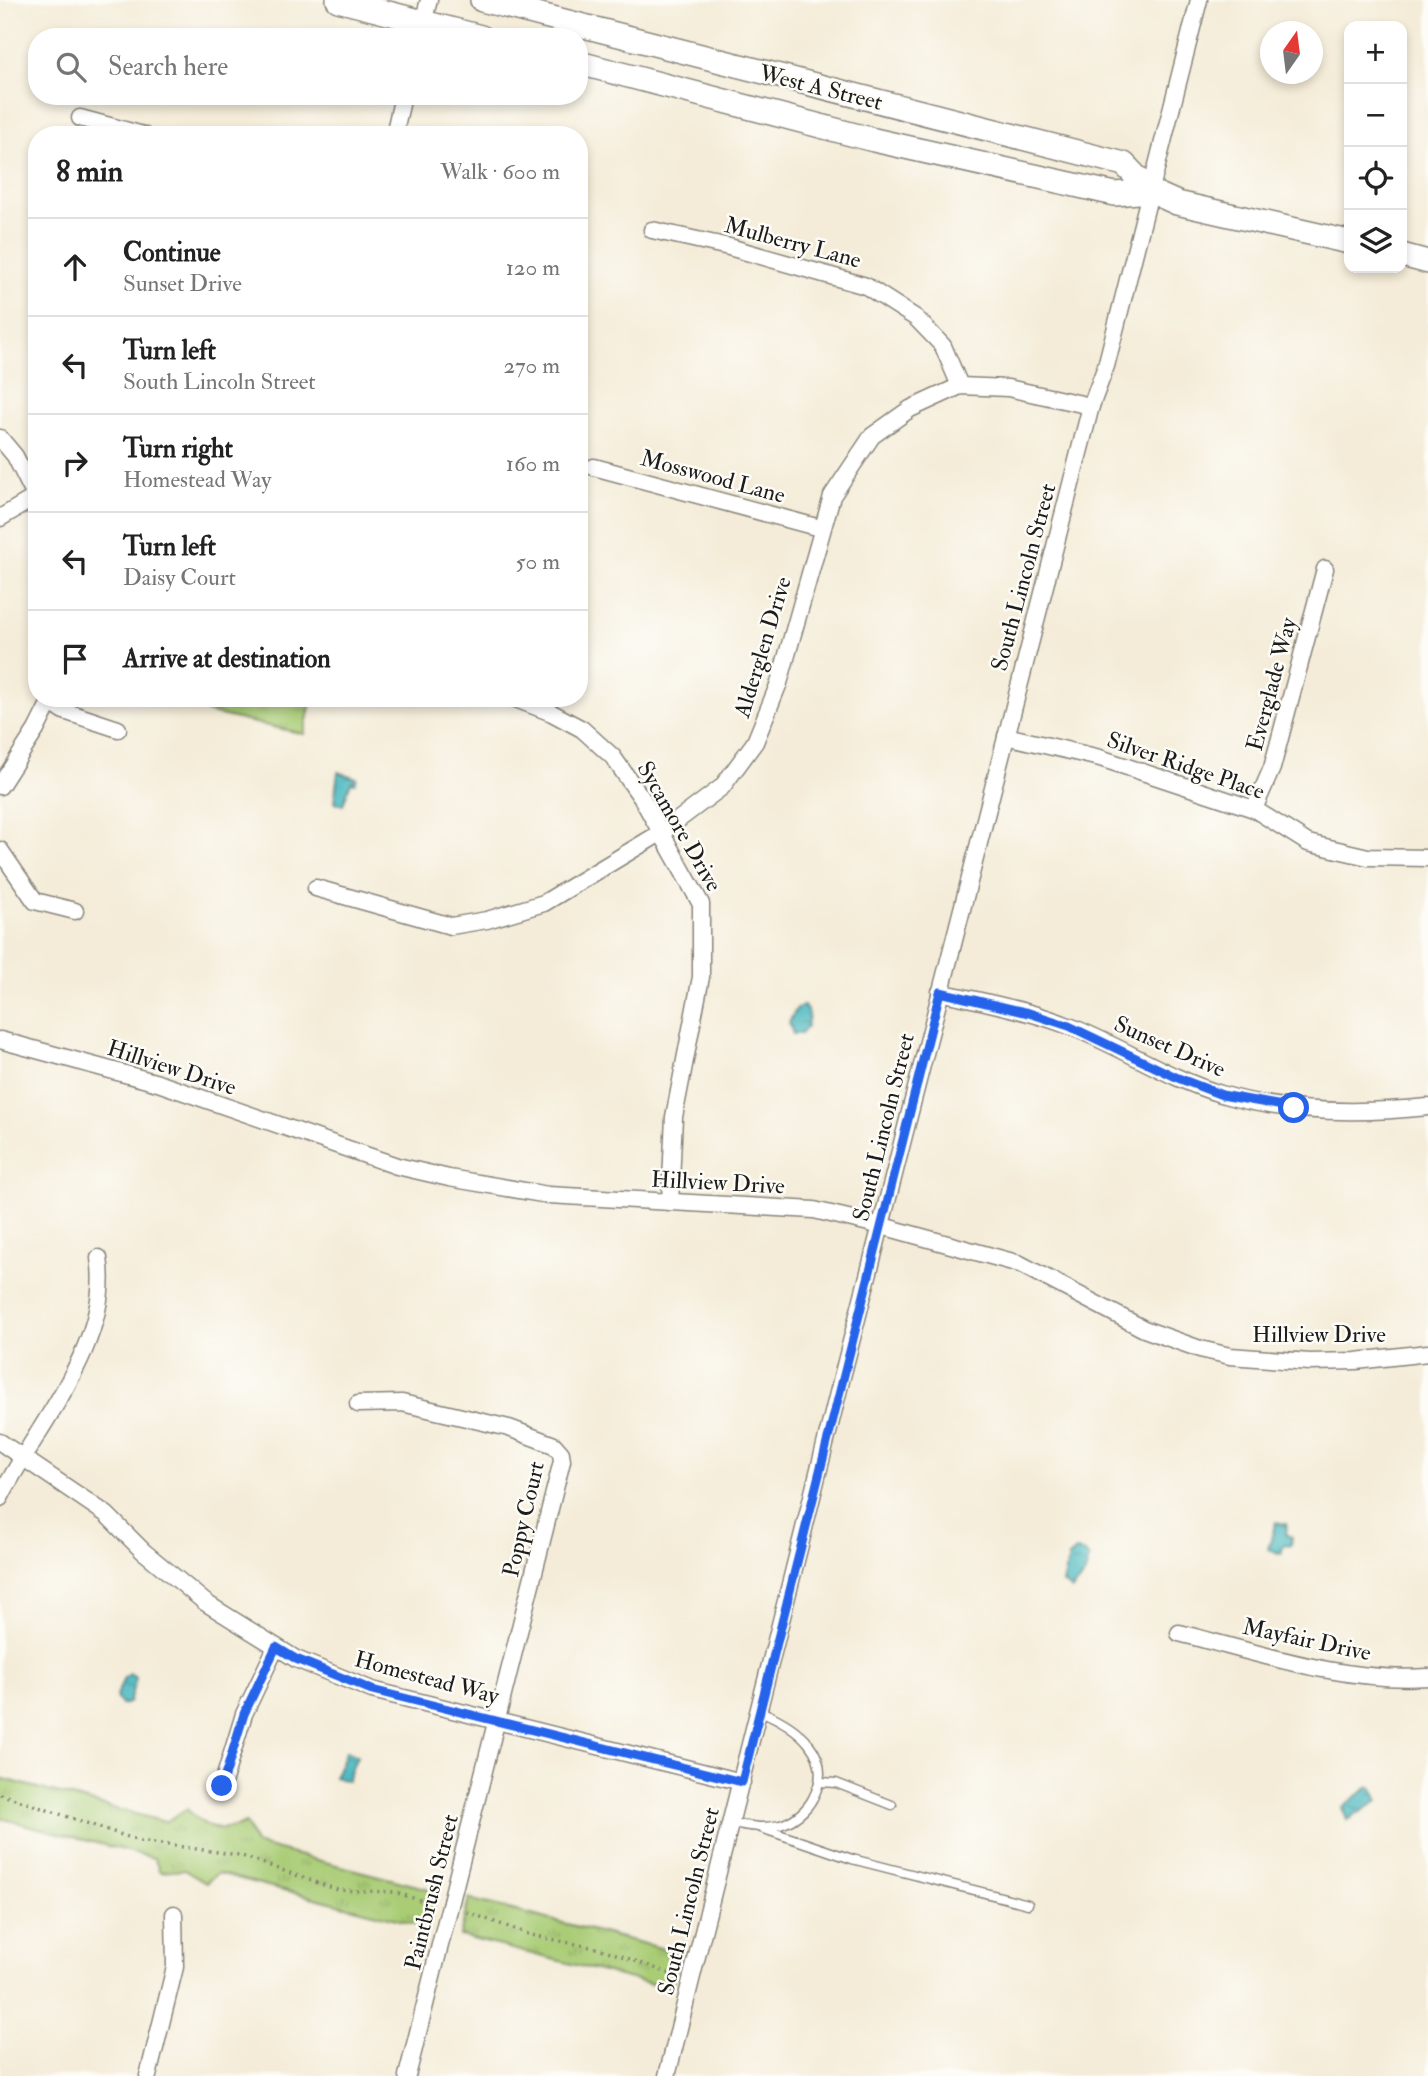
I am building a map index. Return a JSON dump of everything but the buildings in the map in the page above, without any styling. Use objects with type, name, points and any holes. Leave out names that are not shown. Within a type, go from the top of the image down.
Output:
[{"type":"main road","points":[[338,0],[452,28]]},
{"type":"main road","name":"West A Street","points":[[482,0],[1124,164],[1150,191],[1177,203],[1344,241]]},
{"type":"main road","name":"West A Street","points":[[588,64],[874,140],[1115,194],[1150,191]]},
{"type":"main road","points":[[1407,256],[1428,262]]},
{"type":"street","name":"South Lincoln Street","points":[[667,2076],[940,992],[1091,407],[1106,366],[1199,0]]},
{"type":"street","points":[[396,126],[402,105]]},
{"type":"street","points":[[80,118],[110,126]]},
{"type":"street","name":"Mulberry Lane","points":[[652,230],[866,286],[916,318],[943,346],[960,386]]},
{"type":"street","name":"Alderglen Drive","points":[[316,888],[451,926],[487,920],[544,903],[662,832],[722,787],[755,742],[779,683],[820,528],[832,496],[872,436],[910,409],[960,386],[1008,388],[1091,407]]},
{"type":"street","points":[[0,438],[15,456],[28,482]]},
{"type":"street","name":"Mosswood Lane","points":[[594,467],[820,528]]},
{"type":"street","points":[[0,518],[28,502]]},
{"type":"street","name":"Everglade Way","points":[[1254,809],[1272,768],[1325,569]]},
{"type":"street","points":[[0,786],[47,707]]},
{"type":"street","points":[[59,707],[118,729]]},
{"type":"street","name":"Sycamore Drive","points":[[536,707],[582,729],[613,757],[662,832],[701,904],[701,977],[674,1117],[670,1202]]},
{"type":"street","name":"Silver Ridge Place","points":[[1006,736],[1100,758],[1254,809],[1308,843],[1368,856],[1428,858]]},
{"type":"street","points":[[0,849],[35,901],[75,911]]},
{"type":"street","name":"Sunset Drive","points":[[940,992],[1029,1013],[1069,1026],[1198,1086],[1259,1104],[1335,1111],[1428,1107]]},
{"type":"street","name":"Hillview Drive","points":[[0,1040],[158,1083],[397,1166],[548,1195],[814,1210],[882,1226],[1020,1264],[1144,1329],[1210,1352],[1310,1362],[1356,1361],[1428,1353]]},
{"type":"street","points":[[0,1498],[87,1343],[103,1281],[99,1258]]},
{"type":"street","name":"Poppy Court","points":[[358,1404],[402,1404],[436,1410],[539,1438],[554,1445],[561,1454],[560,1471],[498,1720]]},
{"type":"street","name":"Homestead Way","points":[[0,1442],[106,1514],[143,1551],[206,1603],[296,1659],[372,1690],[742,1782]]},
{"type":"street","name":"Mayfair Drive","points":[[1179,1633],[1343,1673],[1376,1678],[1428,1677]]},
{"type":"street","points":[[222,1786],[244,1714],[276,1647]]},
{"type":"street","name":"Paintbrush Street","points":[[407,2076],[498,1720]]},
{"type":"street","points":[[148,2076],[175,1967],[174,1913]]},
{"type":"lane","points":[[758,1827],[782,1825],[800,1815],[812,1801],[821,1782],[822,1769],[815,1750],[782,1720],[760,1711]]},
{"type":"lane","points":[[821,1782],[836,1783],[892,1805]]},
{"type":"lane","points":[[732,1823],[758,1827],[845,1857],[1028,1904]]},
{"type":"path","points":[[0,1794],[140,1841],[239,1855],[338,1890],[394,1892],[433,1904]]},
{"type":"path","points":[[467,1913],[531,1935],[605,1950],[671,1974]]},
{"type":"green space","points":[[208,707],[310,707],[304,734],[207,712]]},
{"type":"green space","points":[[0,1778],[165,1822],[187,1809],[200,1821],[214,1827],[230,1828],[246,1823],[255,1844],[437,1891],[428,1927],[217,1873],[206,1883],[184,1870],[160,1872],[154,1858],[0,1818]]},
{"type":"green space","points":[[469,1899],[680,1953],[671,1989],[460,1936]]},
{"type":"water","points":[[338,772],[357,778],[355,783],[351,782],[343,805],[334,802]]},
{"type":"water","points":[[804,1006],[809,1014],[807,1026],[801,1034],[793,1034],[789,1022],[797,1008]]},
{"type":"water","points":[[1276,1522],[1287,1524],[1286,1535],[1292,1537],[1291,1545],[1284,1544],[1281,1554],[1268,1549]]},
{"type":"water","points":[[1076,1551],[1085,1553],[1089,1558],[1085,1574],[1072,1590],[1063,1583],[1069,1557]]},
{"type":"water","points":[[130,1674],[136,1678],[129,1703],[121,1705],[116,1697],[124,1678]]},
{"type":"water","points":[[346,1751],[357,1756],[347,1781],[334,1777]]},
{"type":"water","points":[[1369,1787],[1378,1801],[1347,1820],[1342,1807]]},
{"type":"route","points":[[222,1786],[244,1714],[276,1647],[296,1659],[372,1690],[742,1782],[940,992],[1029,1013],[1069,1026],[1178,1078],[1222,1095],[1259,1104],[1294,1108]]}]
